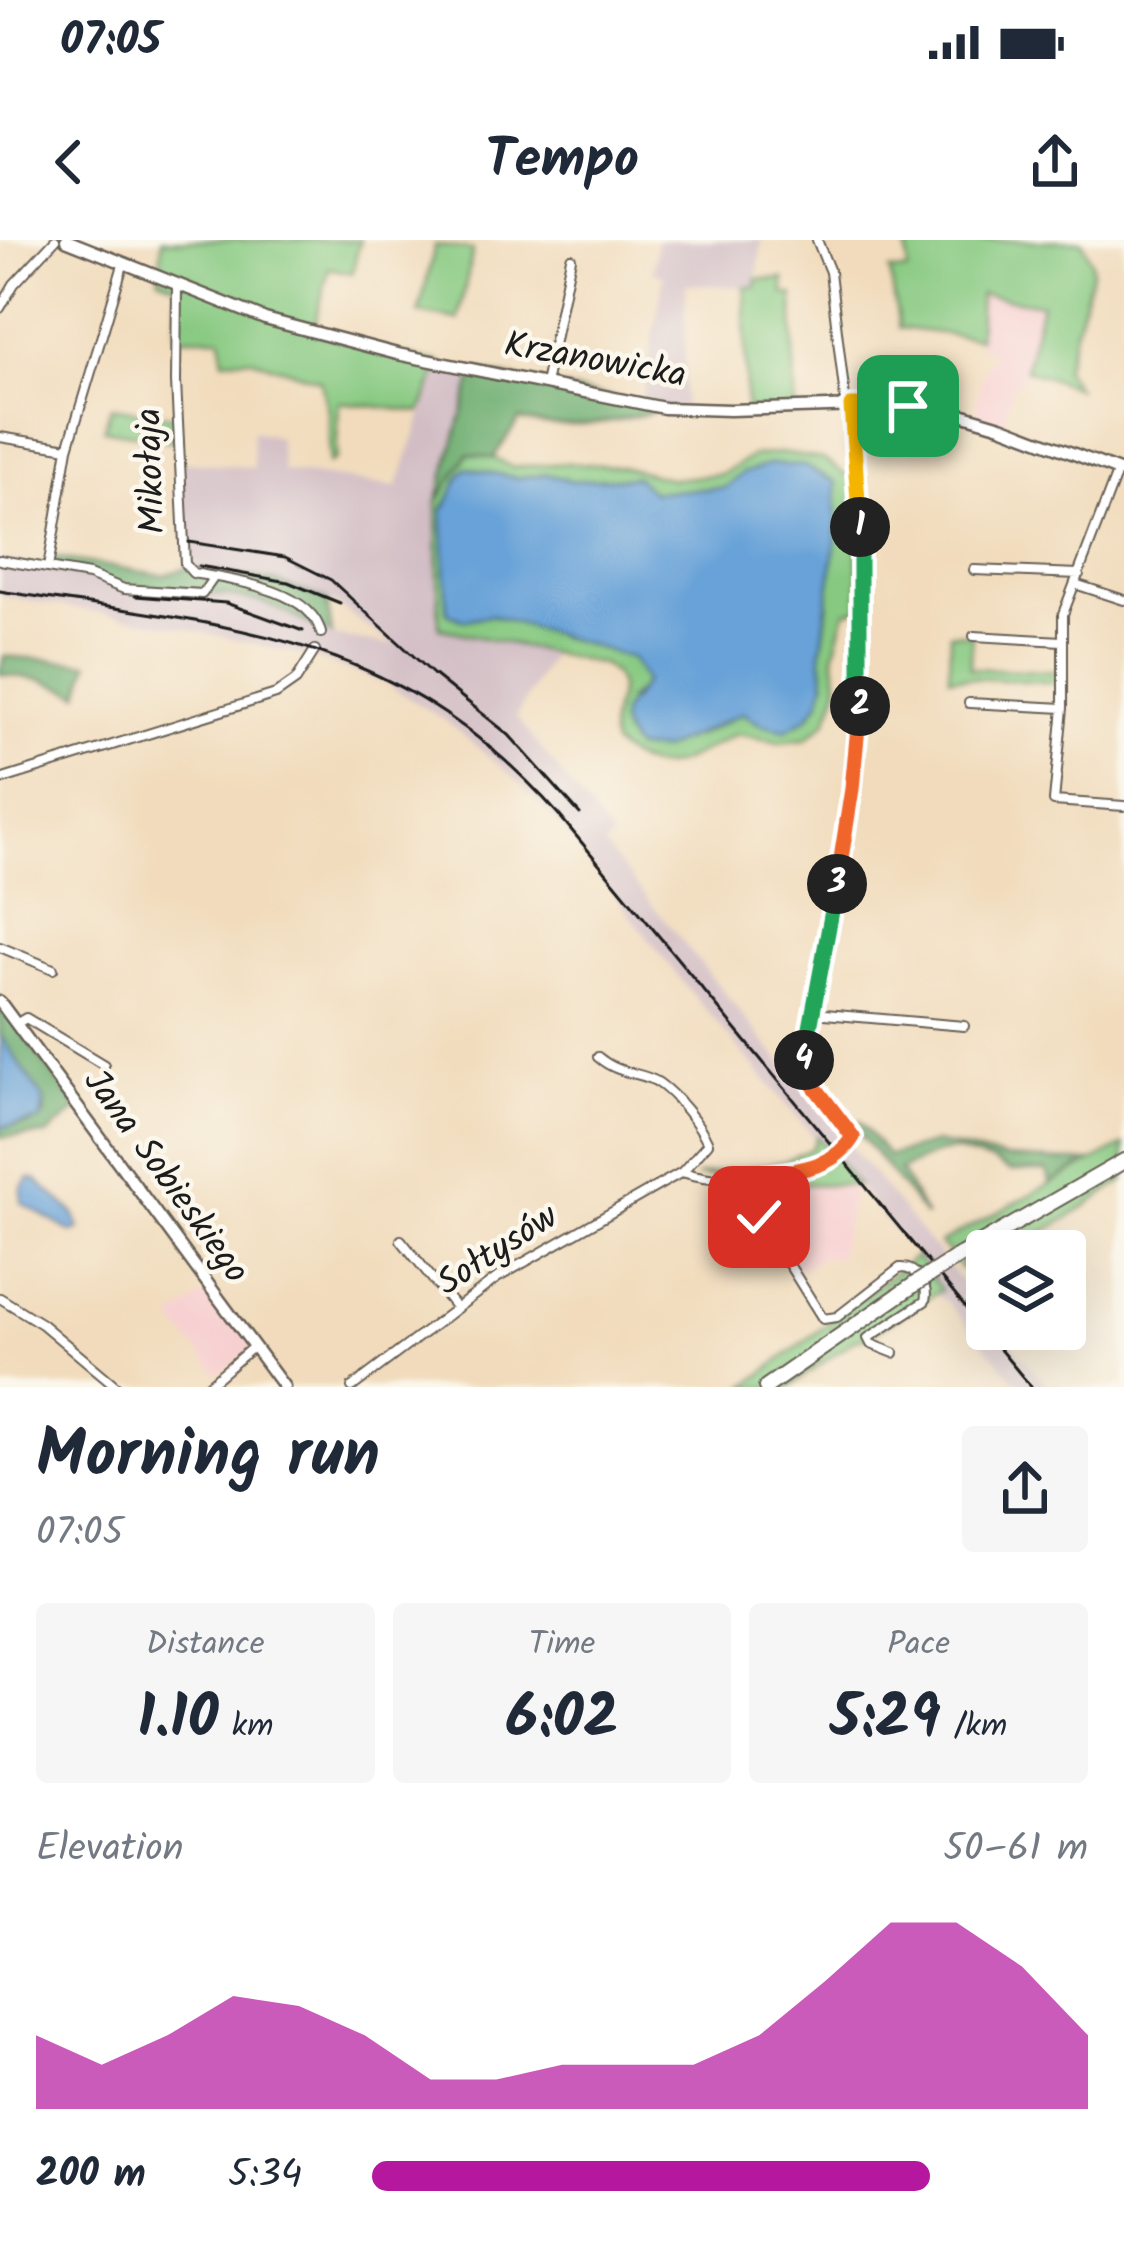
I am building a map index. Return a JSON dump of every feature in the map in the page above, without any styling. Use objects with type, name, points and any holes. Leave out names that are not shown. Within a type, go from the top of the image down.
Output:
[{"type":"main road","points":[[766,1387],[960,1255],[1124,1160]]},
{"type":"street","points":[[0,308],[20,276],[55,240]]},
{"type":"street","name":"Krzanowicka","points":[[66,240],[123,266],[313,334],[544,385],[683,409],[921,406],[961,413],[1121,471]]},
{"type":"street","points":[[682,1172],[735,1178],[805,1170],[834,1157],[849,1145],[852,1134],[803,1069],[858,744],[862,569],[831,277],[817,240]]},
{"type":"street","points":[[544,385],[571,259]]},
{"type":"street","points":[[48,568],[68,448],[123,266]]},
{"type":"street","name":"Mikołaja","points":[[177,286],[183,554],[190,571],[214,577]]},
{"type":"street","points":[[0,436],[68,448]]},
{"type":"street","points":[[1121,471],[1063,614],[1063,708],[1054,801],[1124,806]]},
{"type":"street","points":[[0,560],[89,574],[124,589],[202,594],[214,577],[266,588],[312,614],[321,634]]},
{"type":"street","points":[[974,570],[1079,574]]},
{"type":"street","points":[[1075,584],[1124,600]]},
{"type":"street","points":[[974,635],[1062,641]]},
{"type":"street","points":[[0,780],[276,694],[296,680],[315,650]]},
{"type":"street","points":[[969,704],[1063,708]]},
{"type":"street","points":[[0,947],[53,969]]},
{"type":"street","name":"Jana Sobieskiego","points":[[0,1002],[284,1387]]},
{"type":"street","points":[[813,1013],[964,1026]]},
{"type":"street","points":[[16,1024],[26,1018],[104,1065]]},
{"type":"street","points":[[598,1057],[613,1070],[657,1081],[701,1129],[708,1143],[682,1172]]},
{"type":"street","name":"Sołtysów","points":[[352,1387],[497,1278],[682,1172]]},
{"type":"street","points":[[735,1178],[823,1319],[837,1317],[900,1268],[915,1273],[926,1288],[925,1301],[868,1338],[894,1353]]},
{"type":"street","points":[[401,1240],[456,1308]]},
{"type":"street","points":[[0,1298],[42,1324],[117,1387]]},
{"type":"street","points":[[206,1387],[253,1347]]},
{"type":"shaded area","points":[[657,240],[762,240],[756,288],[686,284],[684,409],[641,405],[664,275],[653,272]]},
{"type":"shaded area","points":[[980,294],[1042,304],[1021,384],[1014,383],[1003,426],[975,417],[980,380],[992,352],[978,347]]},
{"type":"shaded area","points":[[441,363],[475,370],[437,502],[439,628],[551,655],[516,717],[612,838],[604,846],[966,1287],[966,1324],[935,1294],[941,1289],[916,1256],[683,983],[559,824],[514,778],[446,721],[384,683],[312,657],[170,625],[0,596],[0,560],[262,602],[334,636],[393,645],[334,603],[276,582],[187,568],[180,461],[253,468],[252,431],[278,437],[283,471],[397,487]]},
{"type":"shaded area","points":[[796,1184],[854,1188],[838,1259],[826,1255],[793,1273],[759,1218]]},
{"type":"shaded area","points":[[211,1290],[253,1347],[218,1375],[172,1319]]},
{"type":"shaded area","points":[[989,1350],[1017,1350],[1048,1387],[1021,1387]]},
{"type":"green space","points":[[162,240],[360,240],[352,273],[329,268],[313,333],[441,363],[421,412],[339,402],[336,459],[329,463],[329,415],[320,380],[249,358],[223,360],[221,337],[176,337],[177,286],[159,278]]},
{"type":"green space","points":[[907,240],[1082,241],[1092,272],[1064,369],[1076,388],[1025,369],[1041,304],[980,294],[978,338],[899,328],[890,271],[908,271]]},
{"type":"green space","points":[[435,245],[473,250],[458,320],[419,313]]},
{"type":"green space","points":[[757,279],[784,279],[784,294],[793,295],[795,408],[746,410],[745,287],[756,287]]},
{"type":"green space","points":[[475,370],[664,408],[592,424],[519,420],[493,458],[468,454],[437,502]]},
{"type":"green space","points":[[111,407],[178,417],[179,442],[104,429]]},
{"type":"green space","points":[[469,453],[513,467],[621,466],[672,479],[722,474],[753,456],[780,453],[823,459],[857,482],[859,609],[846,611],[834,655],[839,686],[827,721],[806,739],[779,742],[737,734],[676,764],[647,765],[631,758],[613,745],[610,733],[618,684],[604,665],[439,628],[437,502]],"holes":[[[468,468],[517,478],[546,474],[571,481],[635,477],[652,492],[725,488],[743,473],[829,602],[821,653],[825,682],[760,724],[743,713],[695,737],[627,700],[645,680],[632,658],[491,615],[465,620],[442,510]]]},
{"type":"green space","points":[[51,557],[163,575],[187,568],[276,582],[327,600],[332,634],[262,602],[124,589],[89,575],[48,568]]},
{"type":"green space","points":[[950,633],[972,634],[970,668],[1062,672],[1062,683],[949,677]]},
{"type":"green space","points":[[4,656],[89,663],[80,694],[42,680],[0,674]]},
{"type":"green space","points":[[0,1002],[78,1109],[47,1135],[0,1137],[0,1128],[30,1124],[45,1115],[44,1100],[0,1035]]},
{"type":"green space","points":[[859,1121],[888,1156],[935,1143],[1004,1158],[1088,1162],[1050,1183],[1047,1171],[1009,1171],[954,1151],[938,1153],[900,1170],[926,1217],[855,1128]]},
{"type":"green space","points":[[817,1136],[857,1185],[796,1184],[759,1218],[735,1179],[695,1176],[783,1162],[812,1148]]},
{"type":"green space","points":[[1124,1145],[1124,1181],[1047,1230],[966,1230],[966,1267],[962,1269],[940,1243]]},
{"type":"green space","points":[[916,1256],[941,1290],[870,1335],[854,1340],[789,1387],[745,1387]]},
{"type":"water","points":[[771,464],[804,466],[836,482],[837,532],[821,653],[825,682],[820,701],[808,717],[786,730],[760,724],[743,713],[662,750],[634,749],[621,717],[645,680],[631,658],[491,615],[465,620],[447,613],[442,510],[467,468],[517,478],[546,474],[571,481],[636,477],[652,492],[725,488],[743,473]]},
{"type":"water","points":[[0,1035],[44,1100],[41,1120],[0,1128]]},
{"type":"water","points":[[29,1179],[74,1213],[80,1229],[72,1232],[22,1203],[22,1188]]},
{"type":"railway","points":[[189,542],[285,557],[331,580],[433,674],[509,735],[580,814]]},
{"type":"railway","points":[[199,566],[288,582],[340,603]]},
{"type":"railway","points":[[0,591],[160,615],[303,647],[370,672],[434,707],[497,753],[559,815],[1031,1387]]},
{"type":"railway","points":[[135,596],[226,603],[303,631]]},
{"type":"route","points":[[759,1217],[735,1178],[820,1165],[853,1137],[803,1069],[858,744],[862,569],[851,406],[908,406]]}]
